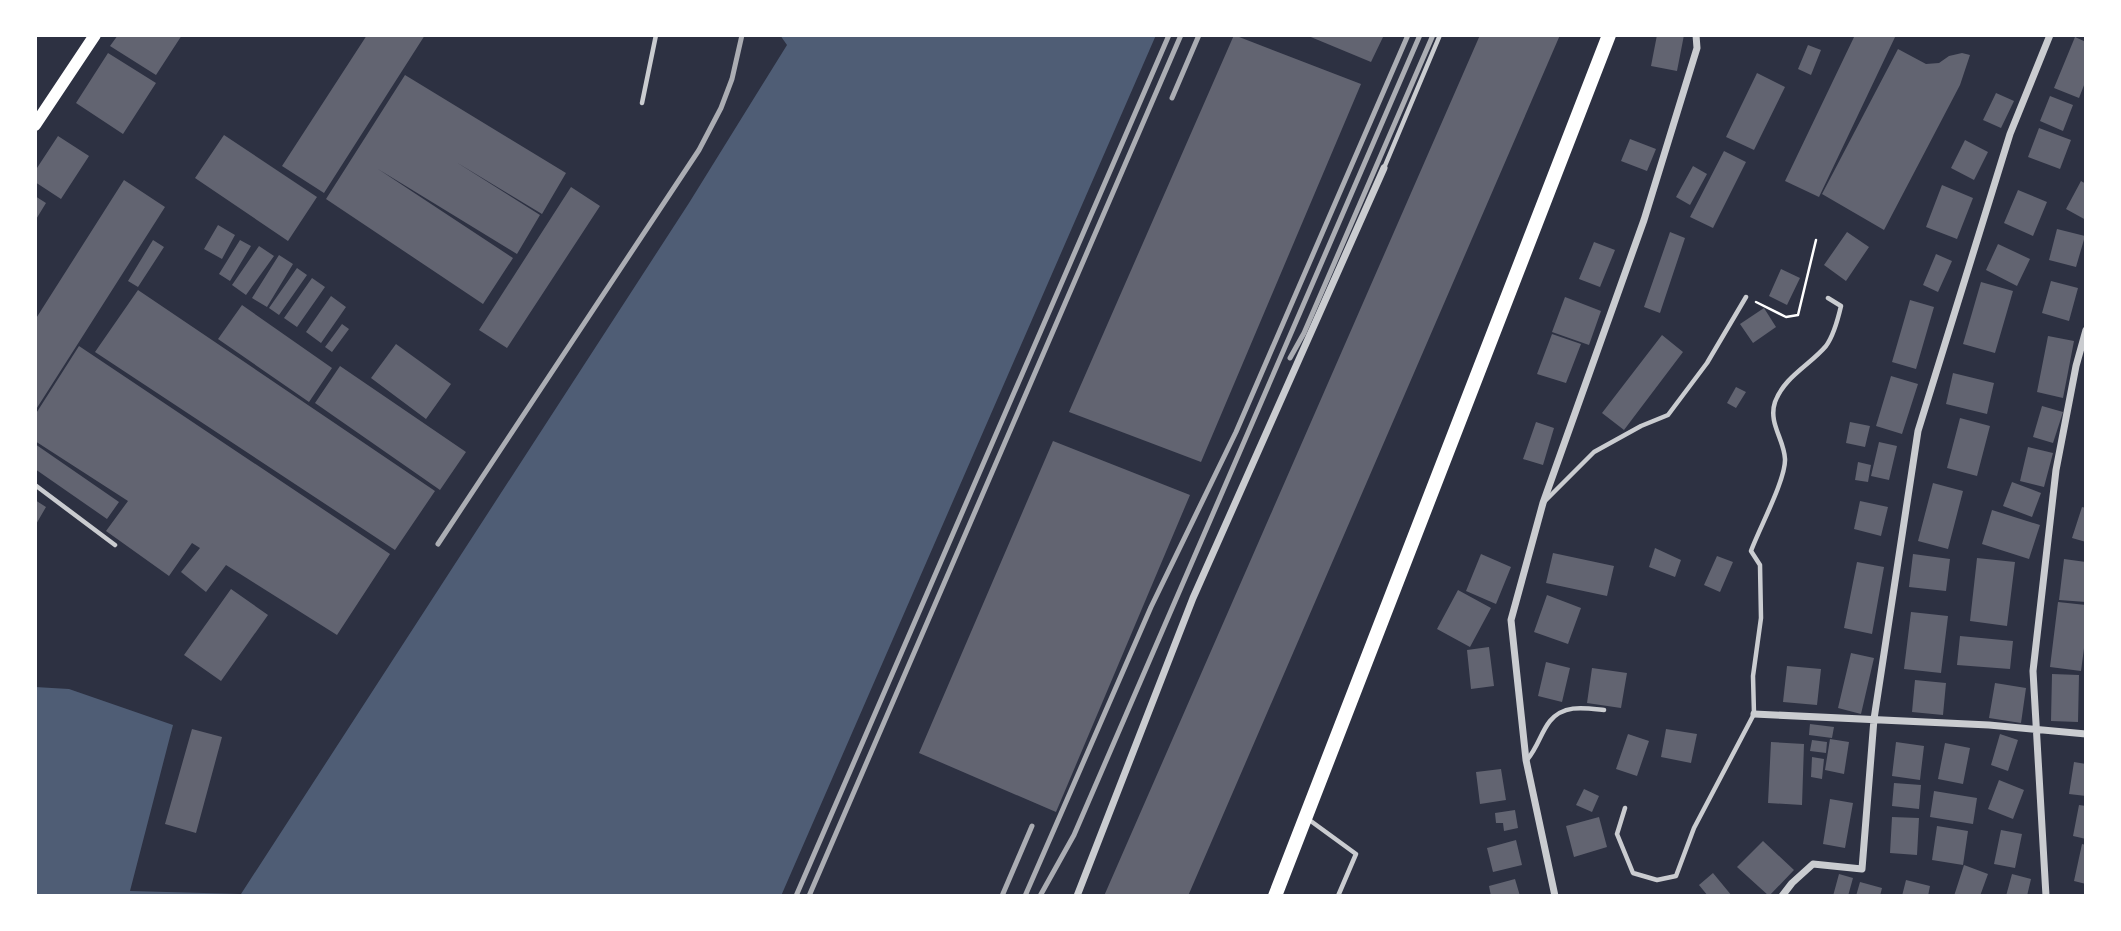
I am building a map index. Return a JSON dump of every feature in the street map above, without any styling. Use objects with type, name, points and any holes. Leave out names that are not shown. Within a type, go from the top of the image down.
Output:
[{"type":"main road","points":[[35,125],[95,35]]},
{"type":"main road","points":[[1275,896],[1609,35]]},
{"type":"street","points":[[1555,896],[1526,760],[1511,621],[1543,503],[1644,220],[1697,48],[1696,35]]},
{"type":"street","points":[[1782,896],[1791,883],[1813,864],[1862,869],[1874,719],[1918,431],[2010,134],[2050,35]]},
{"type":"street","points":[[1077,896],[1193,598],[1384,168]]},
{"type":"street","points":[[2046,896],[2033,671],[2056,470],[2076,366],[2086,330]]},
{"type":"street","points":[[1754,714],[1989,725],[2086,734]]},
{"type":"lane","points":[[642,103],[656,35]]},
{"type":"lane","points":[[1384,168],[1440,35]]},
{"type":"lane","points":[[1543,503],[1594,452],[1641,426],[1668,415],[1707,363],[1746,297]]},
{"type":"lane","points":[[1625,808],[1617,835],[1633,873],[1657,880],[1676,876],[1694,828],[1754,714],[1753,676],[1761,618],[1760,565],[1751,551],[1776,494],[1785,462],[1775,429],[1773,411],[1776,399],[1791,377],[1828,344],[1841,306],[1828,298]]},
{"type":"lane","points":[[35,485],[115,545]]},
{"type":"lane","points":[[1526,760],[1535,750],[1550,721],[1565,709],[1604,710]]},
{"type":"lane","points":[[1304,817],[1356,854],[1339,896]]},
{"type":"path","points":[[1746,297],[1786,317],[1798,315],[1816,240]]},
{"type":"water","points":[[780,35],[1156,35],[781,896],[35,896],[35,687],[69,689],[173,725],[130,891],[241,894],[689,203],[787,45]]},
{"type":"building","points":[[118,35],[182,35],[156,75],[110,46]]},
{"type":"building","points":[[367,35],[425,35],[324,193],[282,166]]},
{"type":"building","points":[[1234,35],[1361,84],[1201,462],[1069,412]]},
{"type":"building","points":[[1306,35],[1384,35],[1371,62]]},
{"type":"building","points":[[1480,35],[1560,35],[1188,896],[1104,896]]},
{"type":"building","points":[[1657,35],[1684,35],[1677,71],[1651,66]]},
{"type":"building","points":[[1855,35],[1896,35],[1819,197],[1785,181]]},
{"type":"building","points":[[2075,37],[2086,42],[2086,80],[2079,98],[2054,88]]},
{"type":"building","points":[[1808,45],[1821,50],[1811,75],[1798,69]]},
{"type":"building","points":[[1898,49],[1926,64],[1939,63],[1949,56],[1962,53],[1970,55],[1960,85],[1884,230],[1822,194]]},
{"type":"building","points":[[108,53],[156,83],[123,134],[76,103]]},
{"type":"building","points":[[1757,73],[1785,87],[1754,150],[1726,137]]},
{"type":"building","points":[[405,75],[566,173],[542,214],[456,162],[540,215],[517,254],[378,169],[513,258],[483,304],[326,199]]},
{"type":"building","points":[[1996,93],[2014,101],[2001,128],[1983,120]]},
{"type":"building","points":[[2050,96],[2073,105],[2063,131],[2040,121]]},
{"type":"building","points":[[2039,128],[2071,140],[2060,169],[2028,157]]},
{"type":"building","points":[[224,135],[317,197],[288,241],[195,178]]},
{"type":"building","points":[[58,136],[89,156],[61,199],[35,182],[35,171]]},
{"type":"building","points":[[1630,139],[1656,149],[1647,171],[1621,161]]},
{"type":"building","points":[[1965,140],[1988,152],[1974,180],[1951,168]]},
{"type":"building","points":[[1724,151],[1746,162],[1713,228],[1690,217]]},
{"type":"building","points":[[1693,166],[1707,174],[1690,205],[1676,197]]},
{"type":"building","points":[[124,180],[165,207],[35,411],[35,320]]},
{"type":"building","points":[[2081,181],[2086,184],[2086,220],[2066,209]]},
{"type":"building","points":[[1942,185],[1973,198],[1957,239],[1926,227]]},
{"type":"building","points":[[571,187],[600,206],[507,348],[479,330]]},
{"type":"building","points":[[2018,190],[2047,202],[2033,236],[2004,223]]},
{"type":"building","points":[[35,196],[46,203],[35,221]]},
{"type":"building","points":[[218,225],[235,235],[222,259],[204,249]]},
{"type":"building","points":[[2057,229],[2085,236],[2076,267],[2049,260]]},
{"type":"building","points":[[1670,232],[1685,238],[1660,313],[1644,307]]},
{"type":"building","points":[[1847,232],[1869,247],[1846,281],[1824,265]]},
{"type":"building","points":[[153,240],[164,247],[138,287],[128,281]]},
{"type":"building","points":[[240,240],[251,246],[230,281],[219,274]]},
{"type":"building","points":[[1594,242],[1615,250],[1600,287],[1579,279]]},
{"type":"building","points":[[1998,244],[2030,259],[2017,286],[1986,270]]},
{"type":"building","points":[[259,246],[274,256],[246,295],[232,285]]},
{"type":"building","points":[[1936,254],[1952,261],[1938,292],[1923,285]]},
{"type":"building","points":[[279,255],[293,264],[267,307],[252,298]]},
{"type":"building","points":[[297,268],[307,275],[279,315],[269,308]]},
{"type":"building","points":[[1781,269],[1800,278],[1787,305],[1769,296]]},
{"type":"building","points":[[312,278],[325,287],[297,327],[284,318]]},
{"type":"building","points":[[2051,281],[2078,288],[2069,321],[2042,313]]},
{"type":"building","points":[[1981,282],[2013,291],[1995,353],[1963,344]]},
{"type":"building","points":[[138,290],[435,491],[395,550],[95,352]]},
{"type":"building","points":[[331,296],[346,307],[321,343],[306,332]]},
{"type":"building","points":[[1565,297],[1601,311],[1589,345],[1552,332]]},
{"type":"building","points":[[1910,300],[1934,307],[1916,369],[1892,362]]},
{"type":"building","points":[[242,305],[332,368],[309,402],[218,339]]},
{"type":"building","points":[[1764,308],[1776,327],[1753,343],[1740,324]]},
{"type":"building","points":[[342,324],[349,329],[332,352],[325,347]]},
{"type":"building","points":[[1552,334],[1581,344],[1566,383],[1537,374]]},
{"type":"building","points":[[1662,335],[1683,352],[1624,430],[1602,413]]},
{"type":"building","points":[[2048,336],[2074,341],[2063,398],[2037,392]]},
{"type":"building","points":[[396,344],[451,384],[426,419],[371,378]]},
{"type":"building","points":[[79,346],[390,554],[337,635],[226,565],[206,592],[181,572],[200,548],[192,543],[169,576],[106,531],[128,501],[35,441],[35,415]]},
{"type":"building","points":[[340,366],[466,452],[440,490],[315,403]]},
{"type":"building","points":[[1953,373],[1994,383],[1987,414],[1946,404]]},
{"type":"building","points":[[1891,376],[1918,384],[1902,434],[1876,426]]},
{"type":"building","points":[[1736,387],[1746,392],[1736,408],[1727,403]]},
{"type":"building","points":[[2042,406],[2063,412],[2053,443],[2033,437]]},
{"type":"building","points":[[1960,418],[1990,426],[1977,476],[1947,468]]},
{"type":"building","points":[[1536,422],[1554,428],[1543,465],[1523,459]]},
{"type":"building","points":[[1850,422],[1870,426],[1865,447],[1846,443]]},
{"type":"building","points":[[1053,441],[1190,495],[1056,812],[919,753]]},
{"type":"building","points":[[1879,442],[1897,446],[1889,480],[1871,476]]},
{"type":"building","points":[[35,444],[119,502],[107,519],[35,469]]},
{"type":"building","points":[[2028,447],[2053,453],[2044,487],[2020,481]]},
{"type":"building","points":[[1858,462],[1871,465],[1868,482],[1855,480]]},
{"type":"building","points":[[2012,482],[2041,493],[2032,517],[2003,506]]},
{"type":"building","points":[[1933,483],[1963,491],[1948,549],[1918,541]]},
{"type":"building","points":[[35,500],[46,507],[35,526]]},
{"type":"building","points":[[1860,501],[1888,507],[1881,536],[1854,529]]},
{"type":"building","points":[[2082,507],[2086,508],[2086,542],[2072,538]]},
{"type":"building","points":[[1992,510],[2040,525],[2029,559],[1982,544]]},
{"type":"building","points":[[1655,548],[1681,560],[1675,577],[1649,567]]},
{"type":"building","points":[[1553,553],[1614,566],[1607,596],[1546,583]]},
{"type":"building","points":[[1481,554],[1511,567],[1496,604],[1466,591]]},
{"type":"building","points":[[1913,554],[1950,559],[1946,591],[1909,587]]},
{"type":"building","points":[[1717,556],[1733,562],[1720,592],[1704,585]]},
{"type":"building","points":[[1977,558],[2015,562],[2007,626],[1970,621]]},
{"type":"building","points":[[2064,559],[2086,562],[2086,602],[2059,600]]},
{"type":"building","points":[[1857,562],[1884,567],[1872,634],[1844,628]]},
{"type":"building","points":[[231,589],[268,615],[221,681],[184,655]]},
{"type":"building","points":[[1458,590],[1491,608],[1470,647],[1437,629]]},
{"type":"building","points":[[1547,595],[1581,608],[1568,644],[1534,632]]},
{"type":"building","points":[[2058,602],[2086,605],[2086,633],[2081,671],[2050,667]]},
{"type":"building","points":[[1911,612],[1948,616],[1941,673],[1904,669]]},
{"type":"building","points":[[1960,636],[2013,641],[2010,669],[1957,665]]},
{"type":"building","points":[[1489,647],[1494,686],[1471,689],[1467,650]]},
{"type":"building","points":[[1851,653],[1874,658],[1861,714],[1838,708]]},
{"type":"building","points":[[1546,662],[1570,668],[1562,702],[1538,696]]},
{"type":"building","points":[[1787,666],[1821,669],[1817,705],[1783,702]]},
{"type":"building","points":[[1592,668],[1627,673],[1621,708],[1587,703]]},
{"type":"building","points":[[2052,674],[2079,675],[2078,722],[2051,721]]},
{"type":"building","points":[[1915,680],[1946,683],[1943,715],[1912,712]]},
{"type":"building","points":[[1995,683],[2026,688],[2021,723],[1989,718]]},
{"type":"building","points":[[1810,724],[1834,727],[1832,738],[1809,735]]},
{"type":"building","points":[[192,729],[222,737],[196,833],[165,824]]},
{"type":"building","points":[[1666,729],[1697,734],[1691,763],[1661,757]]},
{"type":"building","points":[[1628,734],[1649,741],[1637,776],[1616,769]]},
{"type":"building","points":[[2000,734],[2018,740],[2008,771],[1991,765]]},
{"type":"building","points":[[1830,739],[1849,742],[1844,774],[1825,770]]},
{"type":"building","points":[[1812,740],[1827,742],[1826,753],[1810,751]]},
{"type":"building","points":[[1771,742],[1804,744],[1802,805],[1768,803]]},
{"type":"building","points":[[1896,742],[1924,746],[1920,780],[1892,776]]},
{"type":"building","points":[[1945,743],[1970,748],[1963,784],[1938,779]]},
{"type":"building","points":[[1812,757],[1824,759],[1822,779],[1811,777]]},
{"type":"building","points":[[2074,762],[2086,764],[2086,796],[2069,794]]},
{"type":"building","points":[[1501,769],[1506,800],[1480,804],[1476,772]]},
{"type":"building","points":[[1999,780],[2024,790],[2013,819],[1988,809]]},
{"type":"building","points":[[1894,783],[1921,785],[1919,809],[1892,806]]},
{"type":"building","points":[[1584,789],[1599,796],[1592,812],[1576,805]]},
{"type":"building","points":[[1934,791],[1977,798],[1973,824],[1930,817]]},
{"type":"building","points":[[1830,799],[1853,803],[1845,848],[1823,844]]},
{"type":"building","points":[[2079,805],[2086,806],[2086,839],[2073,836]]},
{"type":"building","points":[[1515,810],[1518,828],[1504,831],[1503,823],[1496,823],[1495,813]]},
{"type":"building","points":[[1599,817],[1607,847],[1574,857],[1566,826]]},
{"type":"building","points":[[1892,817],[1919,818],[1917,855],[1890,853]]},
{"type":"building","points":[[1937,826],[1968,831],[1963,865],[1932,860]]},
{"type":"building","points":[[2001,830],[2022,834],[2015,868],[1994,864]]},
{"type":"building","points":[[1516,840],[1522,865],[1493,872],[1487,848]]},
{"type":"building","points":[[1763,841],[1794,870],[1769,896],[1737,867]]},
{"type":"building","points":[[2082,844],[2086,845],[2086,884],[2074,881]]},
{"type":"building","points":[[1964,865],[1988,874],[1980,896],[1954,896]]},
{"type":"building","points":[[1713,873],[1732,896],[1708,896],[1699,885]]},
{"type":"building","points":[[1839,874],[1853,878],[1848,896],[1833,896]]},
{"type":"building","points":[[2012,874],[2031,879],[2027,896],[2006,896]]},
{"type":"building","points":[[1515,879],[1520,896],[1491,896],[1489,886]]},
{"type":"building","points":[[1906,880],[1930,886],[1928,896],[1902,896]]},
{"type":"building","points":[[1860,882],[1882,888],[1880,896],[1856,896]]},
{"type":"railway","points":[[438,544],[699,150],[721,108],[732,79],[742,35]]},
{"type":"railway","points":[[796,896],[1169,35]]},
{"type":"railway","points":[[809,896],[1181,35]]},
{"type":"railway","points":[[1172,98],[1199,35]]},
{"type":"railway","points":[[1025,896],[1151,607],[1236,432],[1408,35]]},
{"type":"railway","points":[[1040,896],[1074,835],[1420,35]]},
{"type":"railway","points":[[1290,358],[1304,333],[1433,35]]},
{"type":"railway","points":[[1002,896],[1032,826]]}]
